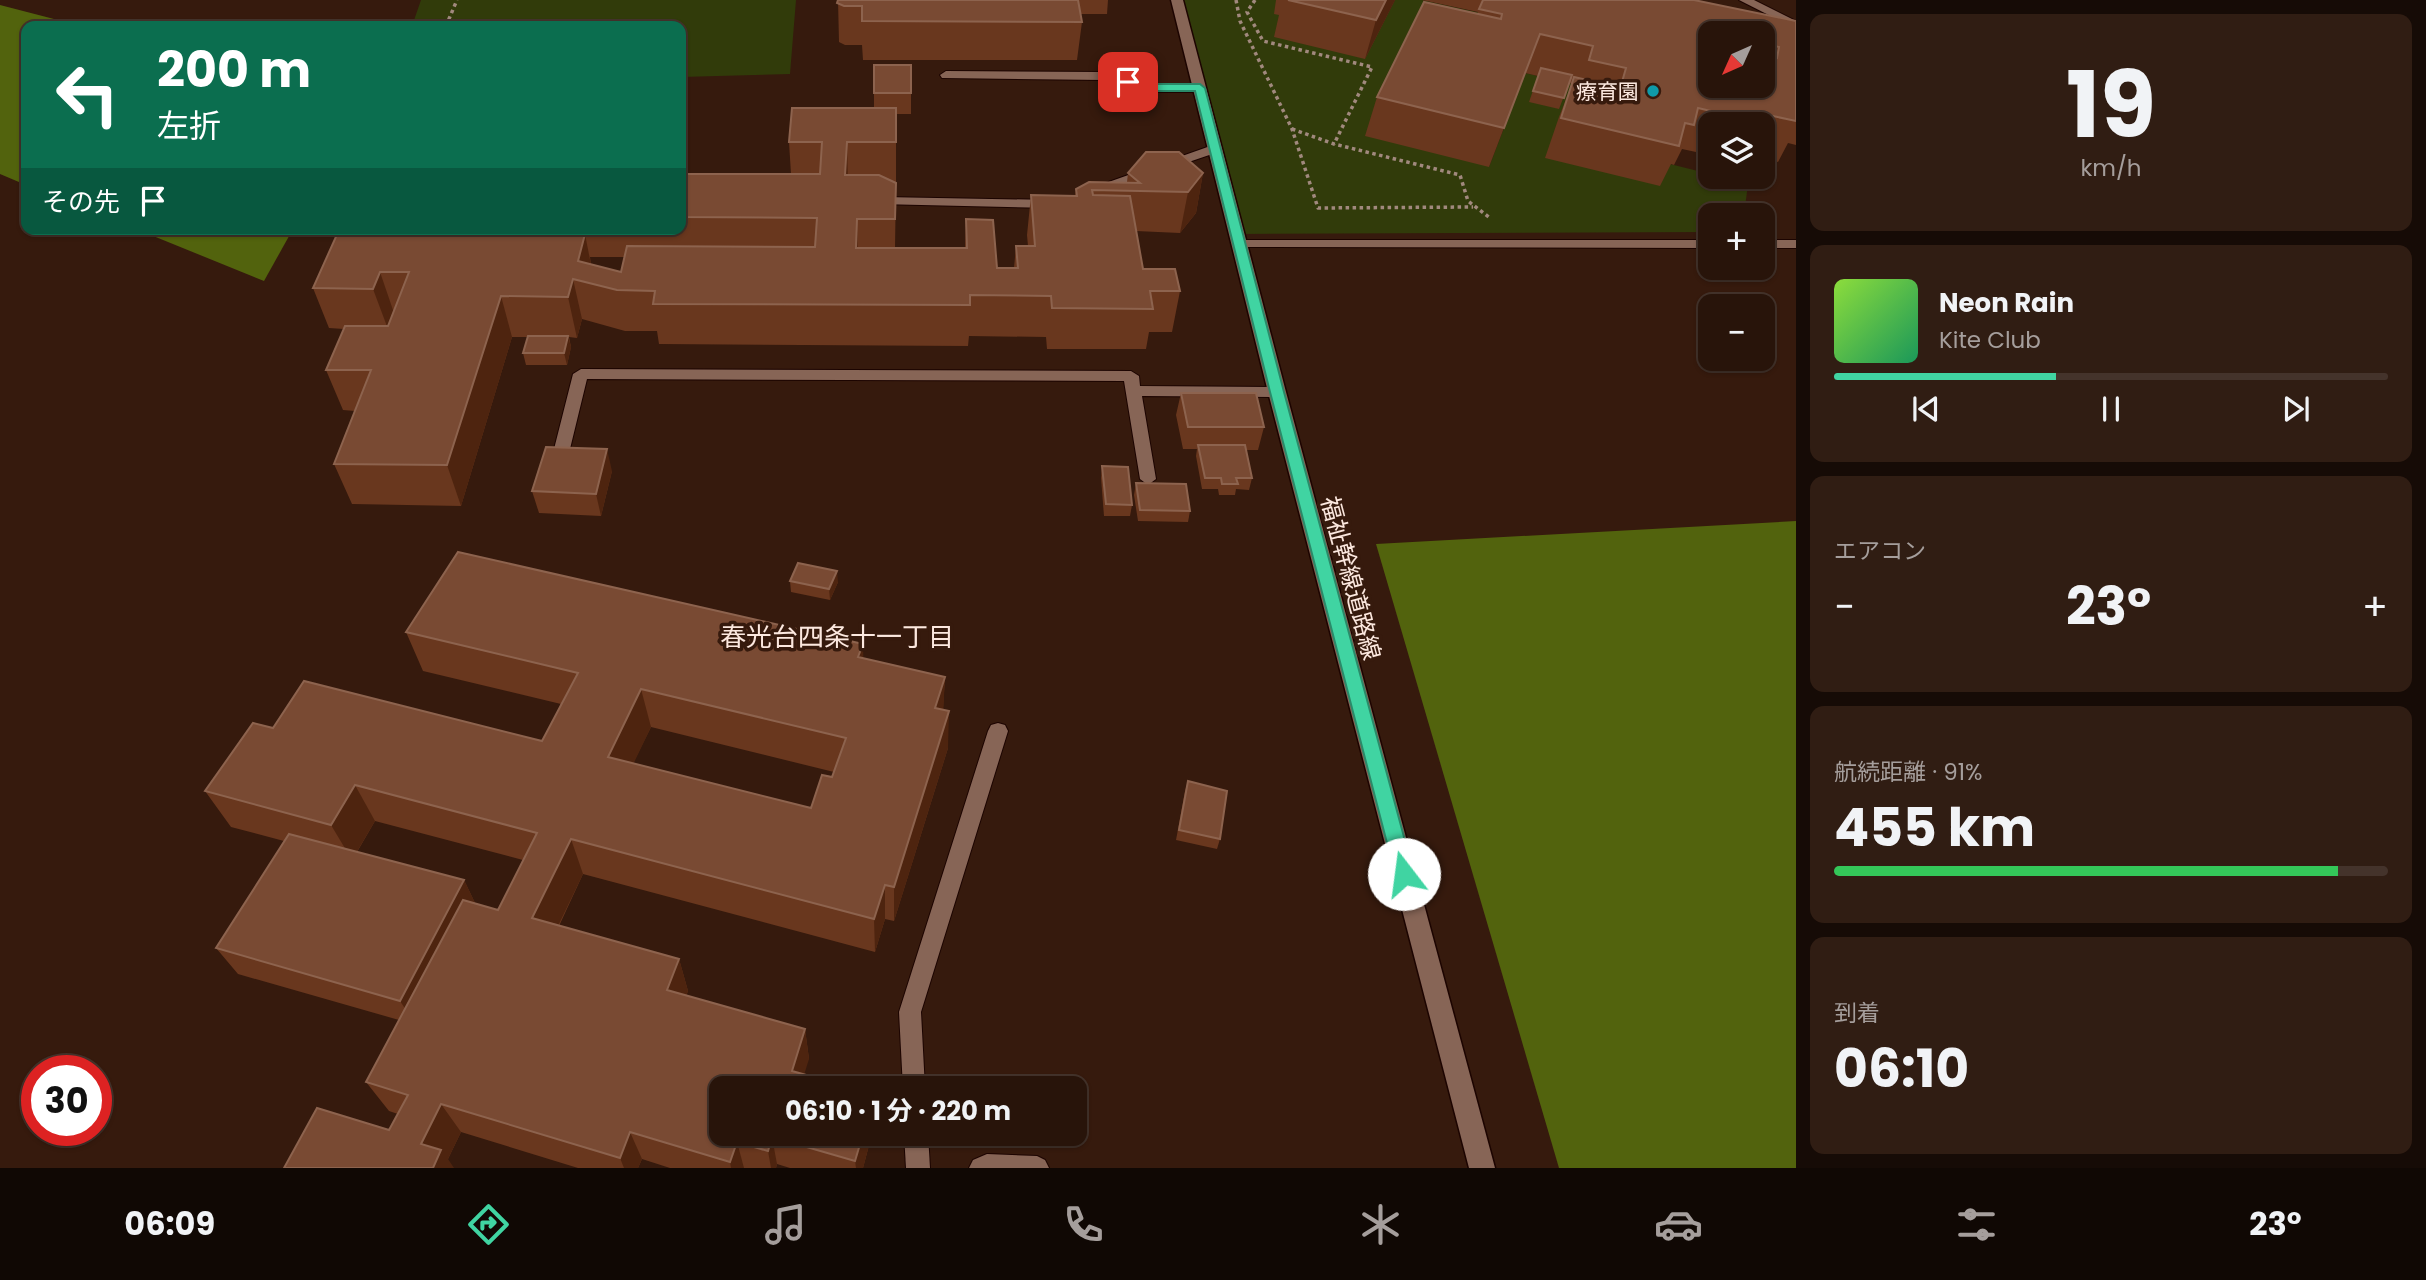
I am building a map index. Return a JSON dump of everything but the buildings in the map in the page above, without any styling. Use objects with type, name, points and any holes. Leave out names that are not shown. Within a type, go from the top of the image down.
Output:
[{"type":"street","name":"福祉幹線道路線","points":[[1177,0],[1277,392],[1482,1168]]},
{"type":"lane","points":[[1745,0],[1796,26]]},
{"type":"lane","points":[[946,75],[1103,76],[1153,88],[1200,88]]},
{"type":"lane","points":[[883,201],[1053,204],[1216,148]]},
{"type":"lane","points":[[1239,244],[1698,244]]},
{"type":"lane","points":[[1775,244],[1796,244]]},
{"type":"lane","points":[[561,453],[580,374],[1131,376],[1148,479]]},
{"type":"lane","points":[[1133,391],[1277,392]]},
{"type":"lane","points":[[913,1076],[910,1012],[998,731]]},
{"type":"lane","points":[[917,1146],[918,1168]]},
{"type":"lane","points":[[981,1168],[1037,1168]]},
{"type":"path","points":[[448,21],[457,0]]},
{"type":"path","points":[[1237,0],[1240,21],[1292,129],[1318,208],[1473,207]]},
{"type":"path","points":[[1255,0],[1248,12],[1263,41],[1372,67],[1334,144]]},
{"type":"path","points":[[1292,129],[1334,144],[1460,175],[1461,192],[1473,207],[1496,221]]},
{"type":"green space","points":[[421,0],[796,0],[790,74],[686,77],[686,21],[414,21]]},
{"type":"green space","points":[[1178,0],[1282,0],[1287,16],[1365,58],[1395,0],[1422,0],[1481,13],[1489,167],[1525,73],[1577,85],[1666,163],[1698,171],[1698,189],[1747,189],[1746,203],[1698,203],[1698,232],[1237,234]]},
{"type":"green space","points":[[0,5],[62,21],[21,21],[21,183],[0,174]]},
{"type":"green space","points":[[151,235],[290,235],[264,281]]},
{"type":"green space","points":[[1796,521],[1796,1168],[1559,1168],[1376,544]]},
{"type":"place","name":"療育園","points":[[1653,91]]},
{"type":"district","name":"春光台四条十一丁目","points":[[837,637]]},
{"type":"route","points":[[1128,82],[1153,88],[1200,88],[1404,874]]}]
